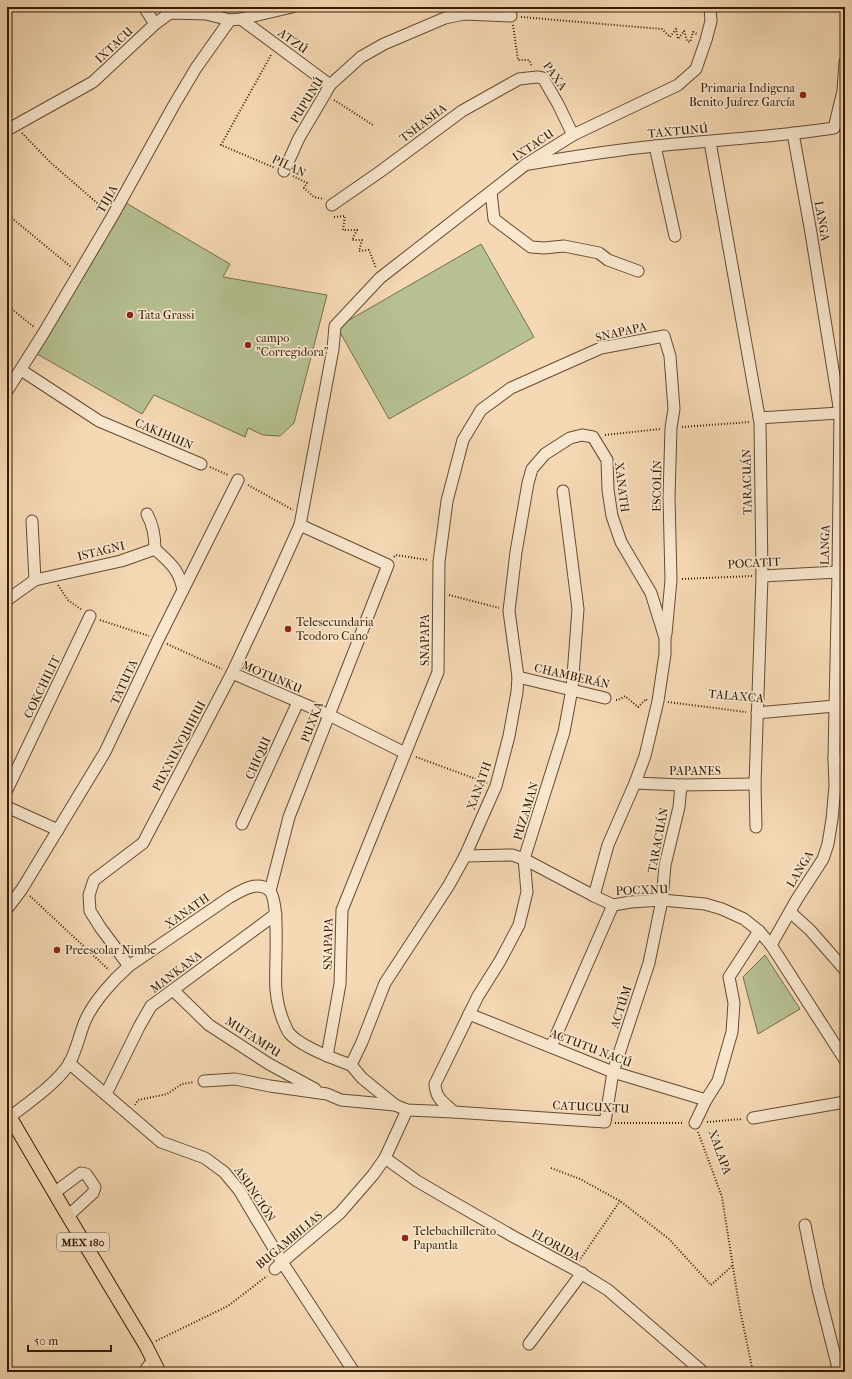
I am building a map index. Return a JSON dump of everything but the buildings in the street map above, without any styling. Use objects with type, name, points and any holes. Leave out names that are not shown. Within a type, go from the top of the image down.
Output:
[{"type":"main road","name":"MEX 180","points":[[8,1114],[146,1346],[159,1372]]},
{"type":"street","points":[[144,7],[155,24]]},
{"type":"street","name":"IXTACU","points":[[11,128],[93,82],[155,24],[170,13],[206,11],[236,20],[292,7]]},
{"type":"street","name":"IXTACU","points":[[301,520],[333,349],[335,326],[380,278],[524,165],[572,134],[678,85],[696,69],[711,21],[710,7]]},
{"type":"street","name":"PUPUNÚ","points":[[284,171],[299,138],[327,90],[361,57],[443,12],[511,16]]},
{"type":"street","name":"ATZÚ","points":[[236,20],[276,45],[327,90]]},
{"type":"street","name":"TIJIA","points":[[7,391],[43,334],[112,217],[196,68],[236,20]]},
{"type":"street","name":"TAXTUNÚ","points":[[524,165],[577,156],[656,146],[710,142],[834,128],[843,91],[845,62]]},
{"type":"street","name":"PAXA","points":[[537,77],[543,78],[551,90],[572,134]]},
{"type":"street","name":"TSHASHA","points":[[332,205],[462,111],[519,79],[537,77]]},
{"type":"street","name":"LANGA","points":[[771,945],[822,859],[828,844],[840,759],[835,706],[840,413],[793,133]]},
{"type":"street","name":"TARACUÁN","points":[[710,142],[759,418],[762,576],[755,784],[756,827]]},
{"type":"street","points":[[656,146],[675,236]]},
{"type":"street","points":[[491,192],[494,219],[531,247],[544,248],[564,246],[599,253],[608,260],[638,271]]},
{"type":"street","name":"SNAPAPA","points":[[327,1056],[340,984],[342,910],[438,672],[439,562],[447,501],[462,440],[481,410],[511,388],[601,348],[664,336]]},
{"type":"street","name":"ESCOLÍN","points":[[664,336],[670,356],[674,409],[671,428],[671,580],[665,638]]},
{"type":"street","name":"CAKIHUIN","points":[[21,370],[99,421],[202,464]]},
{"type":"street","points":[[759,418],[840,413]]},
{"type":"street","name":"XANATH","points":[[351,1065],[362,1042],[385,983],[449,885],[465,856],[496,786],[509,736],[517,692],[518,677],[509,611],[516,552],[528,483],[532,469],[545,454],[570,438],[582,435],[593,437],[607,460],[608,490],[612,516],[621,542],[651,594],[665,638],[665,654],[657,705],[645,756],[608,845],[594,896]]},
{"type":"street","name":"TATUTA","points":[[7,909],[22,889],[105,752],[158,640],[238,480]]},
{"type":"street","name":"PUZAMAN","points":[[454,1112],[439,1099],[435,1092],[435,1084],[478,996],[500,961],[519,925],[527,892],[524,859],[564,732],[572,689],[578,609],[563,491]]},
{"type":"street","points":[[147,514],[154,535],[155,549],[176,569],[181,580],[183,590]]},
{"type":"street","points":[[301,520],[388,565]]},
{"type":"street","name":"PUXNUNQUIHUI","points":[[129,966],[90,911],[89,895],[94,880],[143,843],[232,673],[301,520]]},
{"type":"street","points":[[32,521],[35,580]]},
{"type":"street","name":"ISTAGNI","points":[[7,600],[35,580],[121,561],[155,549]]},
{"type":"street","name":"PUXKA","points":[[270,891],[289,817],[388,565]]},
{"type":"street","name":"POCATIT","points":[[762,576],[838,572]]},
{"type":"street","name":"COKCHILIT","points":[[7,790],[90,616]]},
{"type":"street","name":"MOTUNKU","points":[[232,673],[329,715],[405,753]]},
{"type":"street","name":"CHAMBERÁN","points":[[518,677],[604,698]]},
{"type":"street","name":"CHIQUI","points":[[242,824],[298,702]]},
{"type":"street","name":"TALAXCA","points":[[757,713],[835,706]]},
{"type":"street","name":"PAPANES","points":[[635,783],[681,785],[755,784]]},
{"type":"street","name":"TARACUÁN","points":[[662,900],[665,866],[679,807],[681,785]]},
{"type":"street","points":[[7,807],[58,830]]},
{"type":"street","name":"POCXNU","points":[[465,856],[512,855],[524,859],[613,905],[638,901],[662,900],[705,904],[722,909],[744,919],[759,931],[771,945],[845,1060]]},
{"type":"street","name":"XANATH","points":[[8,1114],[37,1096],[69,1063],[86,1019],[116,977],[129,966],[230,897],[246,888],[260,886],[270,891]]},
{"type":"street","points":[[270,891],[276,914],[276,990],[282,1018],[289,1033],[300,1041],[327,1056],[351,1065]]},
{"type":"street","name":"ACTÚM","points":[[605,1122],[614,1072],[649,963],[662,900]]},
{"type":"street","points":[[551,1047],[613,905]]},
{"type":"street","points":[[790,912],[810,930],[845,970]]},
{"type":"street","name":"MANKANA","points":[[106,1094],[151,1006],[276,914]]},
{"type":"street","name":"XALAPA","points":[[695,1123],[706,1100],[718,1081],[732,1032],[734,1003],[729,977],[759,931]]},
{"type":"street","name":"MUTAMPU","points":[[173,990],[209,1025],[253,1054],[310,1087],[341,1100],[395,1105]]},
{"type":"street","name":"ACTUTU NACÚ","points":[[469,1014],[614,1072],[706,1100]]},
{"type":"street","name":"ASUNCIÓN","points":[[69,1063],[161,1142],[205,1158],[224,1172],[239,1190],[279,1266],[354,1372]]},
{"type":"street","name":"CATUCUXTU","points":[[351,1065],[362,1078],[395,1105],[407,1110],[605,1122]]},
{"type":"street","name":"MUTAMPU","points":[[204,1081],[235,1079],[270,1086],[327,1094]]},
{"type":"street","points":[[753,1118],[845,1102]]},
{"type":"street","name":"BUGAMBILIAS","points":[[279,1266],[340,1213],[373,1175],[385,1158],[407,1110]]},
{"type":"street","name":"FLORIDA","points":[[385,1158],[446,1198],[514,1237],[578,1271],[608,1290],[703,1372]]},
{"type":"street","points":[[54,1193],[81,1173],[86,1174],[95,1188],[93,1193],[68,1216]]},
{"type":"street","points":[[804,1225],[818,1289],[839,1372]]},
{"type":"street","points":[[529,1344],[578,1271]]},
{"type":"street","points":[[144,1372],[153,1360]]},
{"type":"path","points":[[511,16],[584,21],[662,29],[670,37],[676,30],[678,39],[684,31],[687,41],[690,42],[693,32],[706,40]]},
{"type":"path","name":"PAXA","points":[[511,16],[518,60],[529,60],[537,77]]},
{"type":"path","name":"PILAN","points":[[276,45],[221,145],[284,171],[307,183],[304,188],[314,197],[323,198],[332,205]]},
{"type":"path","points":[[327,90],[373,125]]},
{"type":"path","points":[[11,128],[112,217]]},
{"type":"path","points":[[332,205],[336,210],[333,217],[345,216],[343,230],[357,230],[352,240],[362,240],[358,250],[369,250],[380,278]]},
{"type":"path","points":[[7,214],[78,273]]},
{"type":"path","points":[[7,305],[43,334]]},
{"type":"path","name":"CAKIHUIN","points":[[202,464],[238,480],[301,520]]},
{"type":"path","points":[[388,565],[396,555],[439,562]]},
{"type":"path","name":"MOTUNKU","points":[[51,576],[68,600],[90,616],[158,640],[232,673]]},
{"type":"path","name":"POCATIT","points":[[671,580],[762,576]]},
{"type":"path","points":[[438,592],[509,611]]},
{"type":"path","name":"CHAMBERÁN","points":[[604,698],[618,700],[625,696],[638,707],[646,699],[657,705]]},
{"type":"path","name":"TALAXCA","points":[[657,705],[757,713]]},
{"type":"path","points":[[405,753],[496,786]]},
{"type":"path","points":[[22,889],[116,977]]},
{"type":"path","points":[[127,1113],[138,1100],[168,1094],[182,1084],[204,1081]]},
{"type":"path","name":"CATUCUXTU","points":[[605,1122],[695,1123],[753,1118]]},
{"type":"path","name":"XALAPA","points":[[695,1123],[722,1197],[732,1266],[753,1372]]},
{"type":"path","points":[[551,1168],[580,1179],[620,1200],[669,1239],[711,1285],[732,1266]]},
{"type":"path","points":[[578,1271],[620,1200]]},
{"type":"path","name":"BUGAMBILIAS","points":[[146,1346],[228,1306],[279,1266]]},
{"type":"green space","points":[[126,203],[230,264],[223,277],[327,295],[294,423],[280,436],[263,435],[248,428],[245,437],[154,395],[142,414],[37,354]]},
{"type":"green space","points":[[481,244],[534,337],[389,419],[337,327]]},
{"type":"green space","points":[[765,955],[800,1009],[758,1034],[743,977]]},
{"type":"place","name":"Primaria Indigena Benito Juárez García","points":[[803,95]]},
{"type":"place","name":"Tata Grassi","points":[[130,315]]},
{"type":"place","name":"campo \"Corregidora\"","points":[[248,345]]},
{"type":"place","name":"Telesecundaria Teodoro Cano","points":[[288,629]]},
{"type":"place","name":"Preescolar Nimbe","points":[[57,950]]},
{"type":"place","name":"Telebachillerato Papantla","points":[[405,1238]]}]
